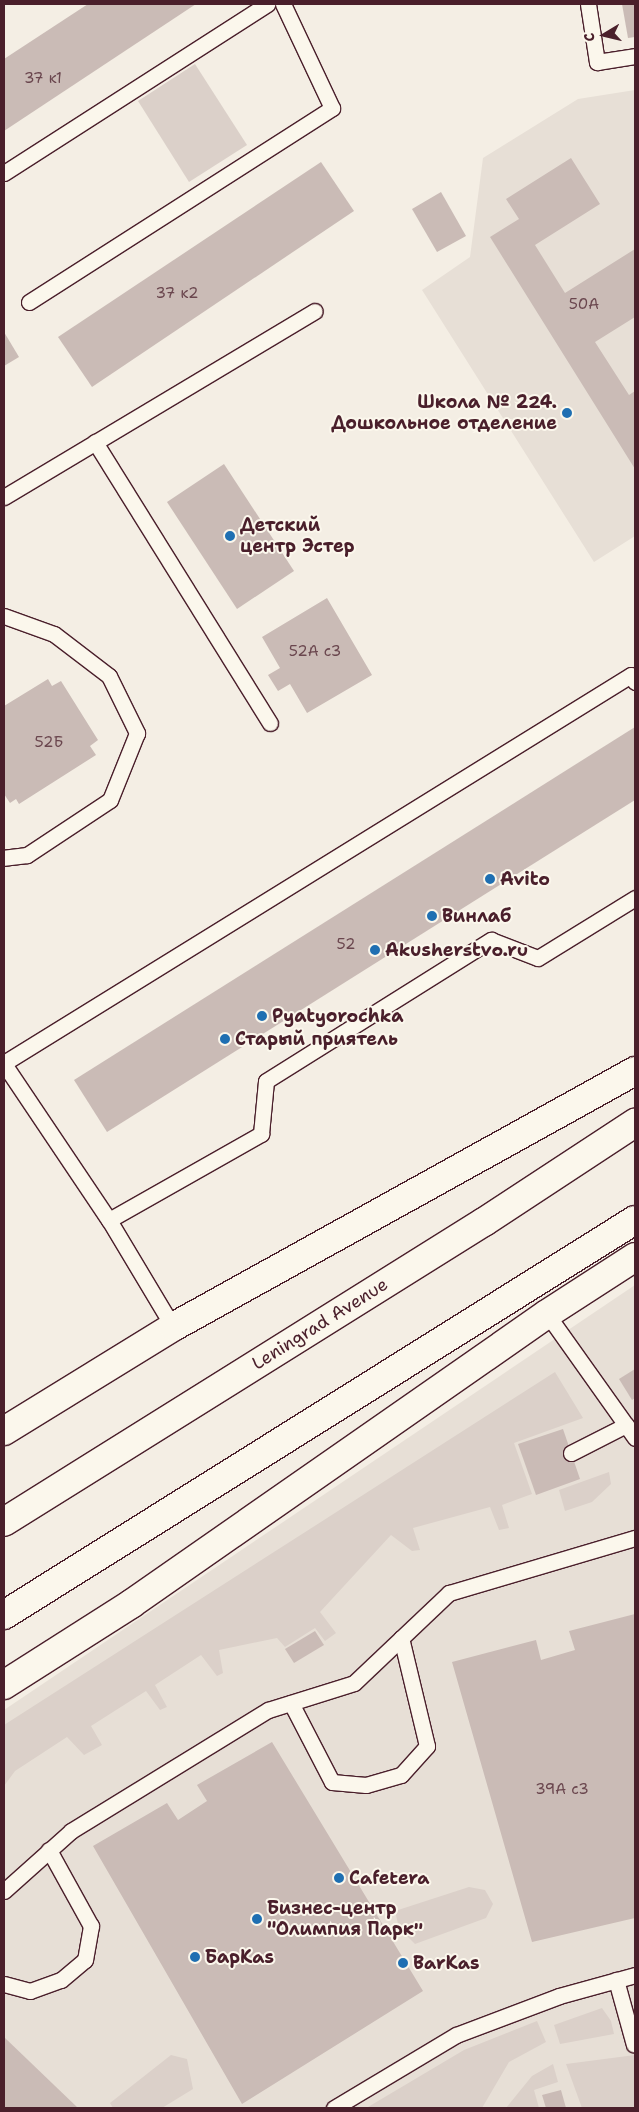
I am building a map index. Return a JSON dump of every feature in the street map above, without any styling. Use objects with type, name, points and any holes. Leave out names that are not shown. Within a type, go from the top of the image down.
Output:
[{"type":"main road","points":[[4,1431],[173,1327],[635,1071]]},
{"type":"main road","name":"Leningrad Avenue","points":[[4,1522],[484,1222],[635,1123]]},
{"type":"main road","points":[[4,1615],[635,1220]]},
{"type":"main road","points":[[4,1685],[131,1604],[547,1314],[635,1257]]},
{"type":"lane","points":[[4,173],[267,4]]},
{"type":"lane","points":[[29,302],[332,108],[283,4]]},
{"type":"lane","points":[[588,4],[597,62],[635,56]]},
{"type":"lane","points":[[4,497],[315,311]]},
{"type":"lane","points":[[95,442],[270,723]]},
{"type":"lane","points":[[4,616],[54,634],[109,676],[137,733],[110,800],[27,855],[4,858]]},
{"type":"lane","points":[[173,1327],[109,1220],[5,1067],[622,681],[631,676],[635,682]]},
{"type":"lane","points":[[109,1220],[261,1134],[266,1081],[491,940],[538,958],[635,898]]},
{"type":"lane","points":[[547,1314],[635,1438]]},
{"type":"lane","points":[[571,1453],[626,1424]]},
{"type":"lane","points":[[4,1891],[70,1831],[268,1710],[354,1683],[449,1593],[635,1538]]},
{"type":"lane","points":[[291,1703],[332,1782],[366,1785],[401,1775],[427,1746],[401,1638]]},
{"type":"lane","points":[[4,1984],[30,1991],[61,1980],[85,1960],[91,1926],[50,1850]]},
{"type":"lane","points":[[334,2108],[456,2035],[560,1996],[635,1975]]},
{"type":"lane","points":[[616,1980],[634,2045]]},
{"type":"shaded area","points":[[195,64],[247,145],[189,182],[138,101]]},
{"type":"shaded area","name":"Школа № 224. Дошкольное отделение","points":[[635,90],[635,536],[594,562],[422,290],[470,257],[483,158],[578,99]]},
{"type":"shaded area","points":[[635,1285],[635,2108],[4,2108],[4,1710]]},
{"type":"shaded area","points":[[555,1372],[583,1418],[514,1443],[532,1494],[502,1505],[509,1528],[499,1530],[490,1507],[413,1528],[420,1550],[412,1551],[391,1535],[320,1612],[336,1633],[325,1641],[315,1628],[285,1647],[277,1638],[219,1650],[223,1673],[217,1676],[201,1655],[155,1685],[167,1707],[160,1710],[146,1691],[91,1726],[102,1745],[84,1755],[67,1737],[15,1771],[4,1786],[4,1725]]},
{"type":"shaded area","points":[[609,1472],[611,1484],[592,1502],[565,1511],[559,1490]]},
{"type":"shaded area","points":[[469,1887],[485,1890],[493,1904],[486,1918],[415,1944],[399,1928],[395,1911]]},
{"type":"shaded area","points":[[602,2008],[611,2021],[614,2034],[560,2044],[554,2025]]},
{"type":"shaded area","points":[[537,2021],[546,2042],[509,2062],[482,2108],[368,2107],[464,2050]]},
{"type":"shaded area","points":[[171,2055],[187,2059],[193,2089],[162,2108],[113,2108],[110,2103]]},
{"type":"shaded area","points":[[635,2055],[635,2108],[582,2108],[566,2064]]},
{"type":"shaded area","points":[[553,2064],[558,2082],[534,2090],[539,2108],[506,2108],[532,2076]]},
{"type":"building","points":[[88,4],[196,4],[4,131],[4,59]]},
{"type":"building","points":[[622,4],[635,4],[635,37],[628,38]]},
{"type":"building","points":[[571,158],[600,204],[535,245],[565,293],[635,249],[635,317],[595,342],[629,395],[635,391],[635,469],[490,237],[519,219],[506,199]]},
{"type":"building","points":[[321,162],[354,211],[92,387],[58,337]]},
{"type":"building","points":[[441,192],[466,236],[437,252],[412,209]]},
{"type":"building","points":[[4,332],[19,357],[4,366]]},
{"type":"building","name":"Детский центр Эстер","points":[[224,464],[294,571],[237,609],[167,502]]},
{"type":"building","points":[[327,598],[372,675],[307,713],[290,684],[278,691],[268,675],[280,668],[262,637]]},
{"type":"building","points":[[48,679],[52,686],[61,681],[98,740],[90,746],[96,755],[19,804],[16,799],[10,803],[4,794],[4,706]]},
{"type":"building","points":[[635,727],[635,800],[107,1132],[74,1080]]},
{"type":"building","points":[[635,1369],[635,1398],[632,1400],[619,1379]]},
{"type":"building","points":[[563,1429],[580,1479],[536,1495],[518,1444]]},
{"type":"building","points":[[635,1614],[635,1918],[532,1942],[452,1662],[536,1640],[541,1660],[575,1650],[569,1631]]},
{"type":"building","points":[[315,1631],[324,1645],[294,1663],[285,1649]]},
{"type":"building","name":"Бизнес-центр \"Олимпия Парк\"","points":[[272,1742],[423,1991],[242,2104],[93,1846],[167,1803],[178,1820],[207,1801],[197,1785]]},
{"type":"building","points":[[4,2037],[78,2108],[4,2108]]},
{"type":"building","points":[[561,2090],[566,2108],[546,2108],[542,2095]]},
{"type":"place","name":"Школа № 224. Дошкольное отделение","points":[[567,413]]},
{"type":"place","name":"Детский центр Эстер","points":[[230,536]]},
{"type":"place","name":"Avito","points":[[490,879]]},
{"type":"place","name":"Винлаб","points":[[432,916]]},
{"type":"place","name":"Akusherstvo.ru","points":[[375,950]]},
{"type":"place","name":"Pyatyorochka","points":[[262,1016]]},
{"type":"place","name":"Старый приятель","points":[[225,1039]]},
{"type":"place","name":"Cafetera","points":[[339,1878]]},
{"type":"place","name":"Бизнес-центр \"Олимпия Парк\"","points":[[257,1919]]},
{"type":"place","name":"БарKas","points":[[195,1957]]},
{"type":"place","name":"BarKas","points":[[403,1963]]}]
